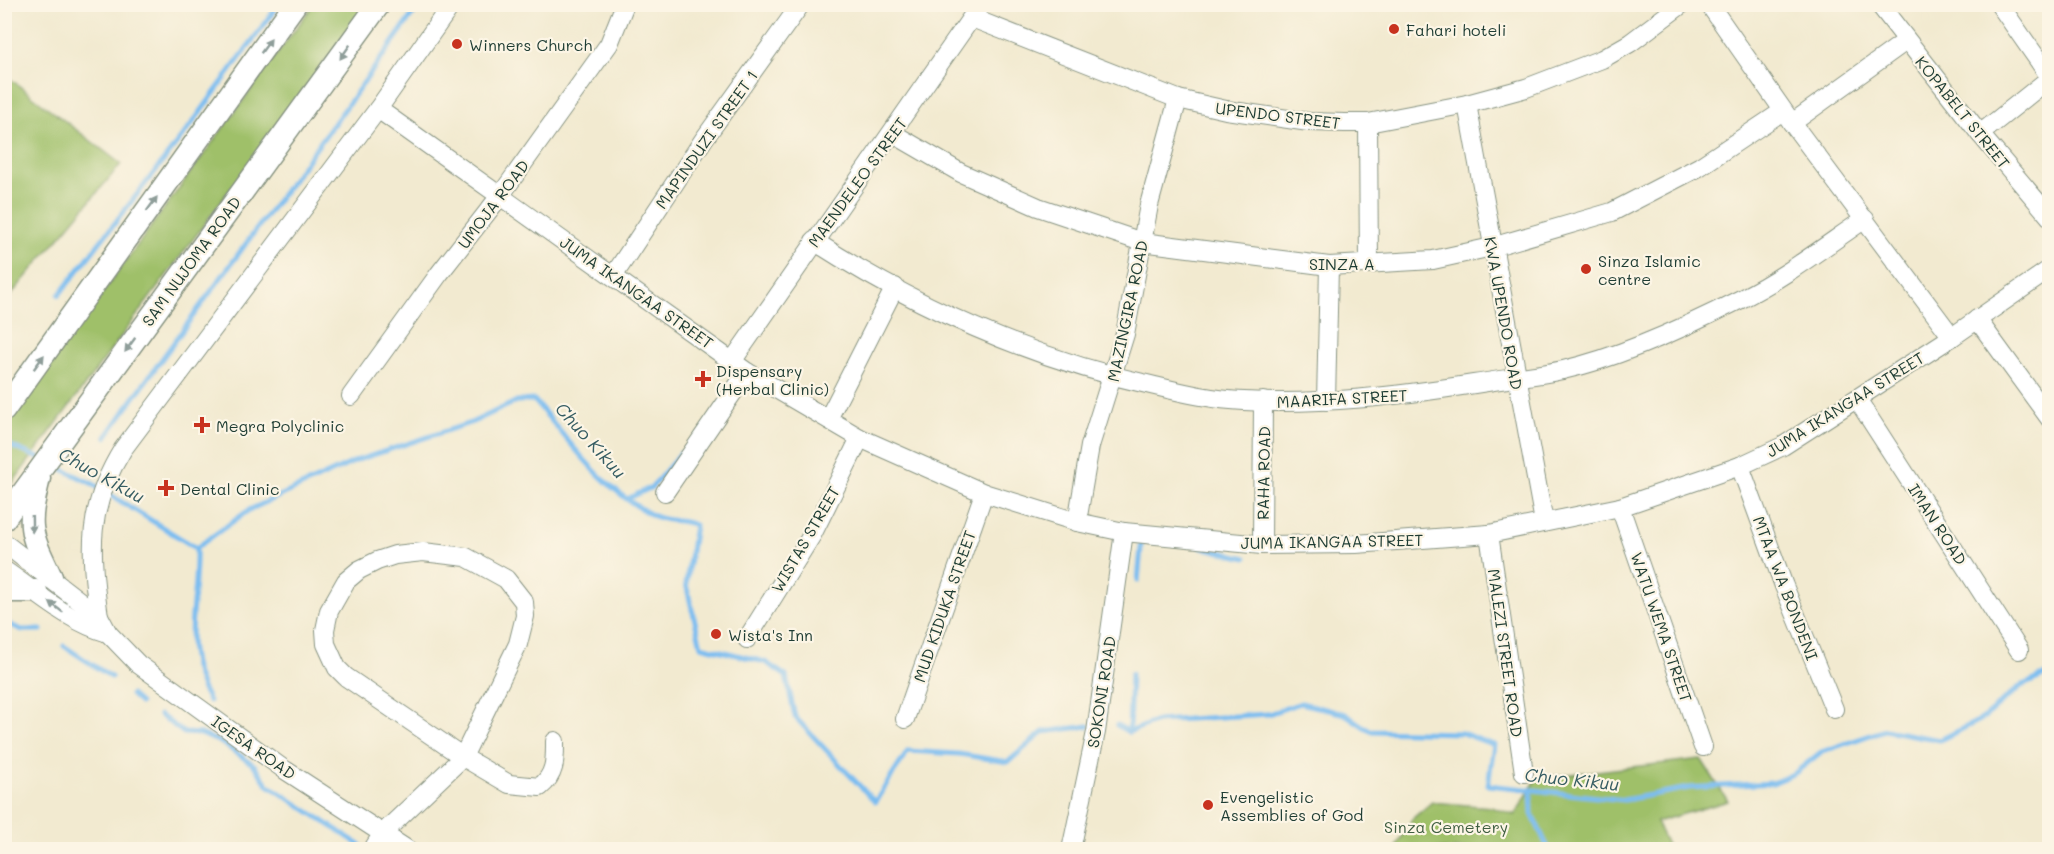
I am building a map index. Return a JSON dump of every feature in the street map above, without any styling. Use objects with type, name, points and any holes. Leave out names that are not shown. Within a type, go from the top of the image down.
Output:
[{"type":"main road","points":[[4,410],[295,4]]},
{"type":"main road","name":"SAM NUJOMA ROAD","points":[[4,519],[379,4]]},
{"type":"main road","points":[[4,591],[44,584],[30,524],[41,468]]},
{"type":"street","points":[[99,616],[93,573],[93,532],[101,492],[109,473],[123,449],[378,109],[452,4]]},
{"type":"street","name":"UMOJA ROAD","points":[[351,396],[439,274],[500,196],[609,44],[625,4]]},
{"type":"street","name":"MAPINDUZI STREET 1","points":[[614,275],[704,139],[801,4]]},
{"type":"street","name":"UPENDO STREET","points":[[977,11],[1178,99],[1226,110],[1309,122],[1368,123],[1467,104],[1526,88],[1602,59],[1630,43],[1682,4]]},
{"type":"street","points":[[1709,4],[1787,117],[1952,337]]},
{"type":"street","name":"KOPABELT STREET","points":[[1879,4],[1980,134],[2049,217]]},
{"type":"street","points":[[1980,134],[2049,77],[1999,4]]},
{"type":"street","name":"MAENDELEO STREET","points":[[733,360],[814,241],[977,11]]},
{"type":"street","name":"SINZA A","points":[[892,134],[961,173],[1038,207],[1142,242],[1329,266],[1433,260],[1492,247],[1612,212],[1700,167],[1787,117],[1906,41]]},
{"type":"street","name":"MAZINGIRA ROAD","points":[[1077,522],[1090,446],[1113,377],[1129,314],[1149,205],[1178,99]]},
{"type":"street","name":"KWA UPENDO ROAD","points":[[1467,104],[1544,522]]},
{"type":"street","name":"JUMA IKANGAA STREET","points":[[378,109],[747,372],[860,438],[984,493],[1077,522],[1124,532],[1262,545],[1356,544],[1489,534],[1620,507],[1740,466],[1783,446],[1952,337],[2049,269]]},
{"type":"street","points":[[1368,123],[1369,264]]},
{"type":"street","name":"MAARIFA STREET","points":[[814,241],[864,273],[959,321],[1062,362],[1113,377],[1185,393],[1241,401],[1326,401],[1404,396],[1565,369],[1656,339],[1744,298],[1864,219]]},
{"type":"street","points":[[1326,401],[1329,266]]},
{"type":"street","points":[[828,419],[895,287]]},
{"type":"street","points":[[1977,320],[2049,419]]},
{"type":"street","points":[[665,492],[747,372]]},
{"type":"street","name":"IMAN ROAD","points":[[1857,399],[2019,650]]},
{"type":"street","name":"RAHA ROAD","points":[[1262,545],[1263,402]]},
{"type":"street","name":"WISTAS STREET","points":[[747,639],[812,535],[860,438]]},
{"type":"street","name":"MTAA WA BONDENI","points":[[1740,466],[1784,586],[1834,709]]},
{"type":"street","name":"MUD KIDUKA STREET","points":[[905,719],[984,493]]},
{"type":"street","name":"WATU WEMA STREET","points":[[1620,507],[1703,747]]},
{"type":"street","name":"SOKONI ROAD","points":[[1071,849],[1096,732],[1124,532]]},
{"type":"street","name":"MALEZI STREET ROAD","points":[[1489,534],[1524,773]]},
{"type":"street","name":"IGESA ROAD","points":[[4,543],[44,584],[64,613],[91,628],[108,633]]},
{"type":"street","points":[[372,849],[384,832],[463,756],[518,644],[525,616],[524,602],[506,579],[466,557],[423,552],[377,561],[358,570],[335,596],[325,630],[330,656],[346,677],[463,756],[509,784],[540,787],[549,780],[555,741]]},
{"type":"street","name":"IGESA ROAD","points":[[4,570],[44,584],[99,616],[108,633],[138,664],[275,764],[408,849]]},
{"type":"green space","points":[[313,5],[367,5],[5,493],[5,426]]},
{"type":"green space","points":[[5,75],[121,164],[5,302]]},
{"type":"green space","name":"Sinza Cemetery","points":[[1701,759],[1728,801],[1656,822],[1669,849],[1395,849],[1412,819],[1432,802],[1491,807],[1515,815],[1537,778]]},
{"type":"waterway","points":[[59,295],[191,125],[279,4]]},
{"type":"waterway","points":[[106,437],[420,4]]},
{"type":"waterway","name":"Chuo Kikuu","points":[[50,463],[91,483],[196,548],[249,510],[358,460],[473,422],[517,401],[534,400],[575,449],[619,493],[654,516],[695,525],[686,584],[701,646],[765,662],[786,676],[795,717],[875,802],[908,751],[959,754],[1008,762],[1043,732],[1088,726]]},
{"type":"waterway","name":"Chuo Kikuu","points":[[4,443],[41,459]]},
{"type":"waterway","points":[[627,499],[652,487],[680,454]]},
{"type":"waterway","points":[[1138,581],[1142,537]]},
{"type":"waterway","points":[[1201,547],[1246,558]]},
{"type":"waterway","points":[[196,548],[191,644],[199,681],[209,701]]},
{"type":"waterway","points":[[4,622],[22,630],[41,630]]},
{"type":"waterway","points":[[64,646],[111,677]]},
{"type":"waterway","name":"Chuo Kikuu","points":[[1117,725],[1129,732],[1157,721],[1268,714],[1301,703],[1345,714],[1370,731],[1462,733],[1494,745],[1488,785],[1624,800],[1689,788],[1773,783],[1795,773],[1821,752],[1885,730],[1940,740],[1982,719],[2021,686],[2050,673]]},
{"type":"waterway","points":[[1129,732],[1131,674]]},
{"type":"waterway","points":[[131,695],[140,703]]},
{"type":"waterway","points":[[160,715],[184,733],[201,734],[220,742],[254,765],[268,785],[360,845]]},
{"type":"waterway","points":[[1531,791],[1532,814],[1549,850]]},
{"type":"place","name":"Fahari hoteli","points":[[1394,29]]},
{"type":"place","name":"Winners Church","points":[[457,44]]},
{"type":"place","name":"Sinza Islamic centre","points":[[1586,269]]},
{"type":"place","name":"Dispensary (Herbal Clinic)","points":[[703,379]]},
{"type":"place","name":"Megra Polyclinic","points":[[202,425]]},
{"type":"place","name":"Dental Clinic","points":[[166,488]]},
{"type":"place","name":"Wista's Inn","points":[[716,634]]},
{"type":"place","name":"Evengelistic Assemblies of God","points":[[1208,805]]}]
